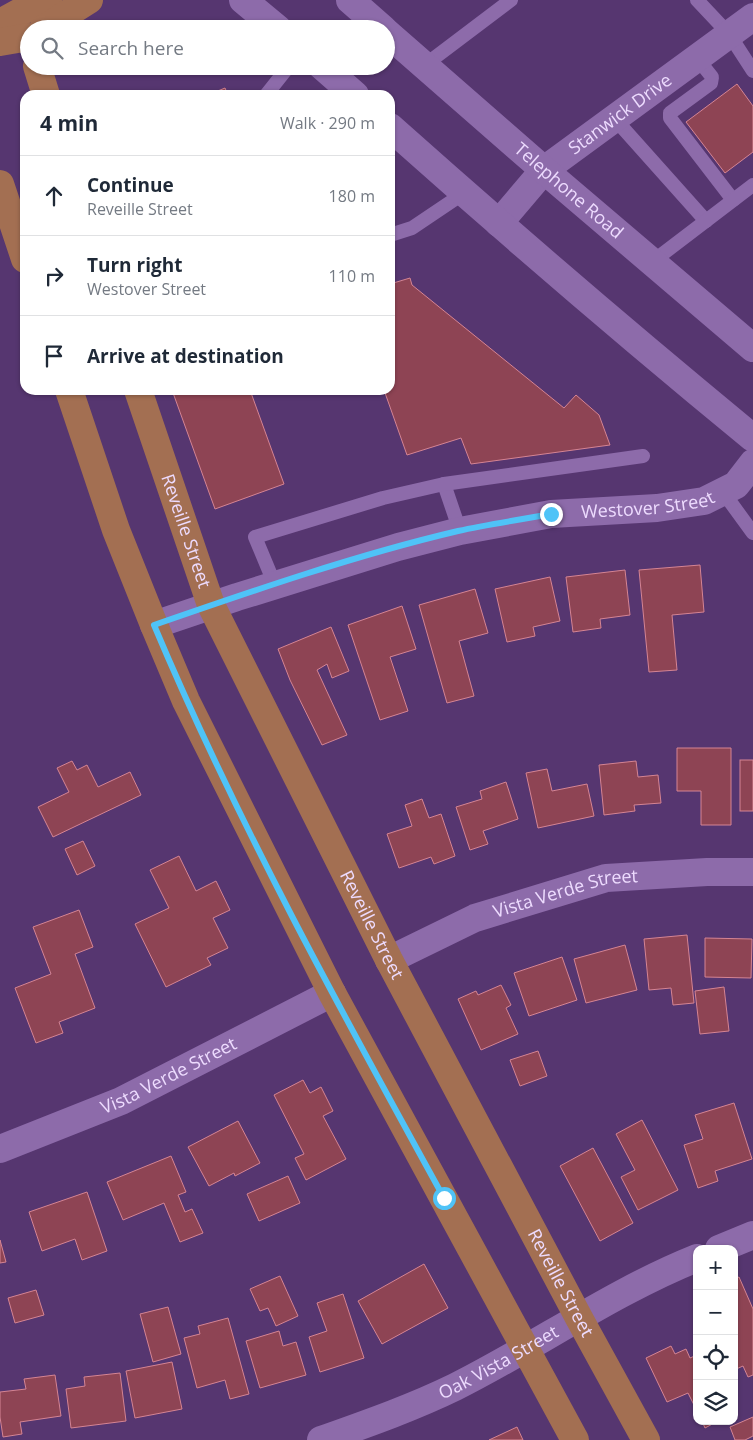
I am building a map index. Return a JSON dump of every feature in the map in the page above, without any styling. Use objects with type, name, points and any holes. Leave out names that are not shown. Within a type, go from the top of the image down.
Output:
[{"type":"main road","points":[[26,20],[48,0]]},
{"type":"main road","points":[[57,20],[88,0]]},
{"type":"main road","points":[[0,42],[20,25]]},
{"type":"main road","points":[[40,75],[44,90]]},
{"type":"main road","points":[[0,184],[20,245]]},
{"type":"main road","points":[[8,210],[20,229]]},
{"type":"main road","points":[[71,395],[116,530],[186,701],[332,993],[575,1440]]},
{"type":"main road","name":"Reveille Street","points":[[140,395],[211,605],[389,960],[646,1440]]},
{"type":"street","points":[[242,0],[267,20]]},
{"type":"street","points":[[350,0],[373,20]]},
{"type":"street","name":"Stanwick Drive","points":[[499,223],[544,170],[753,17]]},
{"type":"street","name":"Telephone Road","points":[[395,40],[544,170],[753,348]]},
{"type":"street","points":[[332,75],[348,90]]},
{"type":"street","points":[[395,131],[655,358],[753,438]]},
{"type":"street","name":"Westover Street","points":[[154,625],[211,605],[398,547],[460,531],[551,514],[656,508],[704,501],[736,485],[753,463]]},
{"type":"street","name":"Vista Verde Street","points":[[389,960],[475,918],[606,878],[708,872],[753,872]]},
{"type":"street","name":"Vista Verde Street","points":[[0,1149],[121,1101],[332,993]]},
{"type":"street","points":[[729,1245],[753,1235]]},
{"type":"street","name":"Oak Vista Street","points":[[321,1440],[454,1387],[672,1268],[693,1260]]},
{"type":"lane","points":[[425,65],[511,0]]},
{"type":"lane","points":[[697,0],[729,34],[753,70]]},
{"type":"lane","points":[[697,58],[712,77],[711,83],[670,114],[670,118],[734,200]]},
{"type":"lane","points":[[270,90],[282,75]]},
{"type":"lane","points":[[614,118],[706,221]]},
{"type":"lane","points":[[652,262],[753,185]]},
{"type":"lane","points":[[395,233],[412,228],[464,193]]},
{"type":"lane","points":[[275,585],[255,537],[383,498],[444,484],[643,456]]},
{"type":"lane","points":[[444,484],[460,531]]},
{"type":"lane","points":[[723,492],[753,533]]},
{"type":"building","points":[[737,84],[753,106],[753,152],[725,173],[686,122]]},
{"type":"building","points":[[410,278],[412,285],[564,408],[576,395],[599,415],[610,445],[471,464],[461,438],[407,455],[386,395],[395,395],[395,282]]},
{"type":"building","points":[[174,395],[252,395],[284,484],[215,509]]},
{"type":"building","points":[[700,565],[704,612],[672,615],[677,670],[649,672],[639,570]]},
{"type":"building","points":[[625,570],[630,615],[600,619],[601,628],[573,632],[566,577]]},
{"type":"building","points":[[550,577],[560,621],[533,627],[535,636],[507,642],[495,589]]},
{"type":"building","points":[[475,589],[488,633],[459,641],[474,696],[447,703],[419,605]]},
{"type":"building","points":[[402,606],[416,649],[390,657],[408,711],[380,720],[348,625]]},
{"type":"building","points":[[331,627],[349,671],[332,678],[327,664],[317,670],[347,735],[322,745],[290,680],[278,649]]},
{"type":"building","points":[[677,748],[731,748],[731,825],[701,825],[701,791],[677,791]]},
{"type":"building","points":[[740,760],[753,760],[753,811],[740,811]]},
{"type":"building","points":[[72,761],[77,770],[87,765],[98,787],[130,772],[141,795],[53,837],[38,807],[69,792],[57,768]]},
{"type":"building","points":[[636,761],[638,777],[658,775],[661,803],[634,805],[635,811],[604,815],[599,765]]},
{"type":"building","points":[[547,769],[552,791],[587,784],[594,816],[538,828],[526,773]]},
{"type":"building","points":[[506,782],[518,819],[483,831],[488,844],[470,850],[456,807],[482,799],[480,791]]},
{"type":"building","points":[[422,799],[429,818],[441,814],[455,856],[434,864],[431,857],[399,868],[387,834],[412,826],[405,805]]},
{"type":"building","points":[[83,841],[95,866],[77,875],[65,849]]},
{"type":"building","points":[[179,856],[196,891],[216,881],[230,910],[213,918],[228,948],[207,958],[211,965],[166,987],[135,924],[169,908],[150,870]]},
{"type":"building","points":[[79,910],[93,947],[75,954],[95,1008],[59,1022],[63,1033],[36,1043],[15,988],[51,974],[33,927]]},
{"type":"building","points":[[687,935],[694,1003],[673,1005],[671,988],[649,990],[644,939]]},
{"type":"building","points":[[705,938],[752,939],[751,978],[705,977]]},
{"type":"building","points":[[625,945],[637,990],[586,1003],[574,959]]},
{"type":"building","points":[[562,957],[577,1000],[529,1016],[514,973]]},
{"type":"building","points":[[501,985],[511,1005],[506,1008],[518,1034],[481,1050],[458,999],[476,991],[478,995]]},
{"type":"building","points":[[724,987],[729,1031],[700,1034],[695,991]]},
{"type":"building","points":[[538,1051],[547,1076],[520,1086],[510,1060]]},
{"type":"building","points":[[303,1080],[310,1093],[321,1087],[333,1111],[323,1116],[346,1159],[306,1180],[295,1158],[304,1154],[274,1095]]},
{"type":"building","points":[[734,1103],[752,1159],[715,1171],[718,1181],[698,1188],[684,1145],[703,1139],[695,1115]]},
{"type":"building","points":[[642,1120],[678,1190],[638,1210],[621,1177],[635,1170],[616,1134]]},
{"type":"building","points":[[238,1121],[260,1163],[235,1176],[234,1173],[209,1186],[188,1147]]},
{"type":"building","points":[[593,1148],[633,1223],[600,1241],[560,1166]]},
{"type":"building","points":[[171,1156],[186,1192],[178,1195],[185,1212],[192,1209],[203,1233],[180,1242],[164,1203],[123,1220],[107,1182]]},
{"type":"building","points":[[288,1176],[300,1203],[259,1221],[247,1194]]},
{"type":"building","points":[[87,1192],[107,1251],[82,1260],[75,1239],[42,1251],[29,1212]]},
{"type":"building","points":[[0,1240],[6,1262],[0,1263]]},
{"type":"building","points":[[424,1264],[448,1308],[382,1344],[358,1301]]},
{"type":"building","points":[[280,1276],[298,1316],[276,1326],[268,1308],[260,1311],[250,1289]]},
{"type":"building","points":[[738,1277],[753,1309],[753,1375],[748,1377],[743,1366],[738,1368]]},
{"type":"building","points":[[36,1290],[44,1315],[15,1323],[8,1298]]},
{"type":"building","points":[[343,1294],[364,1358],[320,1372],[309,1337],[327,1331],[317,1303]]},
{"type":"building","points":[[168,1307],[181,1354],[153,1362],[140,1314]]},
{"type":"building","points":[[228,1318],[249,1394],[230,1399],[225,1380],[197,1388],[184,1338],[200,1334],[198,1326]]},
{"type":"building","points":[[279,1331],[283,1346],[296,1342],[306,1375],[260,1388],[246,1341]]},
{"type":"building","points":[[671,1346],[675,1354],[686,1349],[690,1358],[693,1357],[693,1403],[688,1393],[667,1402],[646,1358]]},
{"type":"building","points":[[172,1362],[182,1409],[135,1418],[126,1371]]},
{"type":"building","points":[[120,1373],[126,1421],[71,1428],[66,1389],[85,1386],[84,1377]]},
{"type":"building","points":[[55,1375],[61,1416],[20,1422],[22,1434],[3,1437],[0,1417],[0,1392],[26,1389],[24,1379]]},
{"type":"building","points":[[753,1417],[753,1436],[745,1440],[735,1440],[730,1427]]},
{"type":"building","points":[[517,1427],[523,1440],[489,1440]]},
{"type":"route","points":[[444,1198],[332,993],[186,701],[154,625],[211,605],[398,547],[460,531],[551,514]]}]
